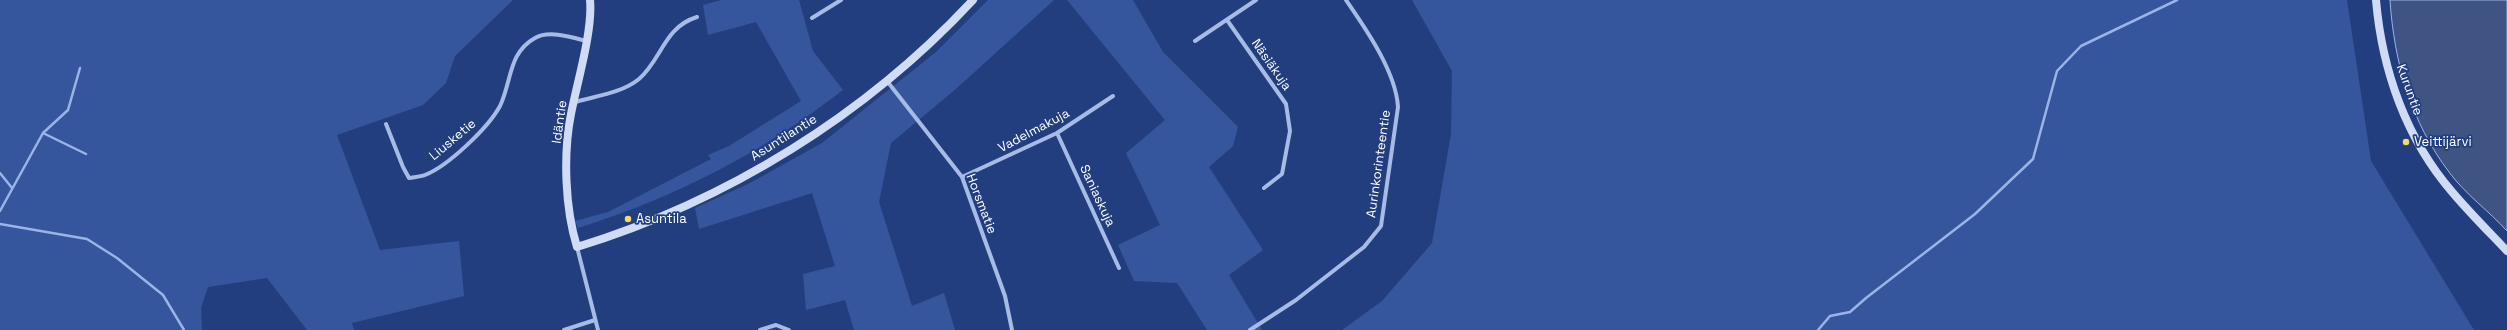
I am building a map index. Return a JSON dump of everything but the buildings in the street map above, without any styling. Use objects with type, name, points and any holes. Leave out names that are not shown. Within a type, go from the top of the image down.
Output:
[{"type":"street","name":"Idäntie","points":[[577,247],[567,203],[569,144],[571,114],[575,102],[586,40],[590,0]]},
{"type":"street","points":[[812,18],[841,0]]},
{"type":"street","name":"Asuntilantie","points":[[577,247],[638,225],[732,184],[788,152],[887,81],[935,39],[973,0]]},
{"type":"street","points":[[1195,41],[1256,0]]},
{"type":"street","name":"Aurinkorinteentie","points":[[1250,330],[1296,300],[1364,247],[1380,226],[1398,107],[1397,92],[1366,30],[1346,0]]},
{"type":"street","name":"Kuruntie","points":[[2376,0],[2382,44],[2391,81],[2413,136],[2452,192],[2507,251]]},
{"type":"street","points":[[575,102],[629,86],[640,78],[677,26],[697,17]]},
{"type":"street","name":"Näsiäkuja","points":[[1227,20],[1286,104],[1290,131],[1282,174],[1264,188]]},
{"type":"street","name":"Liusketie","points":[[386,124],[410,178],[424,176],[439,167],[484,130],[500,105],[518,50],[536,37],[558,35],[586,40]]},
{"type":"street","name":"Horsmatie","points":[[887,81],[962,177],[1005,296],[1012,330]]},
{"type":"street","name":"Vadelmakuja","points":[[962,177],[1057,133],[1113,96]]},
{"type":"street","name":"Saniaskuja","points":[[1057,133],[1119,268]]},
{"type":"street","points":[[577,247],[598,330]]},
{"type":"street","points":[[564,330],[595,320]]},
{"type":"street","points":[[760,330],[776,326],[789,330]]},
{"type":"shaded area","points":[[0,0],[513,0],[455,56],[446,83],[423,105],[337,135],[380,250],[459,241],[464,296],[352,323],[354,330],[307,330],[267,278],[208,287],[201,308],[202,330],[0,330]]},
{"type":"shaded area","points":[[721,0],[799,0],[813,51],[843,90],[781,134],[717,171],[649,202],[578,228],[575,221],[608,212],[711,159],[708,155],[729,146],[801,101],[756,22],[708,35],[703,5]]},
{"type":"shaded area","points":[[988,0],[1054,0],[957,88],[891,143],[879,202],[912,306],[944,293],[955,330],[854,330],[845,300],[806,310],[803,274],[835,266],[812,193],[699,229],[695,208],[750,183],[822,143],[936,52]]},
{"type":"shaded area","points":[[1067,0],[1133,0],[1163,52],[1238,127],[1233,146],[1209,167],[1263,250],[1229,275],[1262,330],[1207,330],[1177,283],[1134,281],[1118,245],[1160,225],[1126,153],[1165,120]]},
{"type":"shaded area","points":[[1412,0],[2347,0],[2371,161],[2474,330],[1342,330],[1382,301],[1432,243],[1451,134],[1452,71]]},
{"type":"shaded area","name":"Veittijärvi","points":[[2390,0],[2507,0],[2507,231],[2455,180],[2424,133],[2400,68],[2392,23]]},
{"type":"waterway","points":[[1818,330],[1830,316],[1850,312],[1975,214],[2033,159],[2057,71],[2081,46],[2177,0]]},
{"type":"waterway","points":[[0,211],[43,133],[68,110],[80,68]]},
{"type":"waterway","points":[[43,133],[86,154]]},
{"type":"waterway","points":[[0,173],[12,188]]},
{"type":"waterway","points":[[0,224],[87,239],[117,258],[163,295],[184,330]]},
{"type":"place","name":"Veittijärvi","points":[[2406,142]]},
{"type":"place","name":"Asuntila","points":[[628,219]]}]
